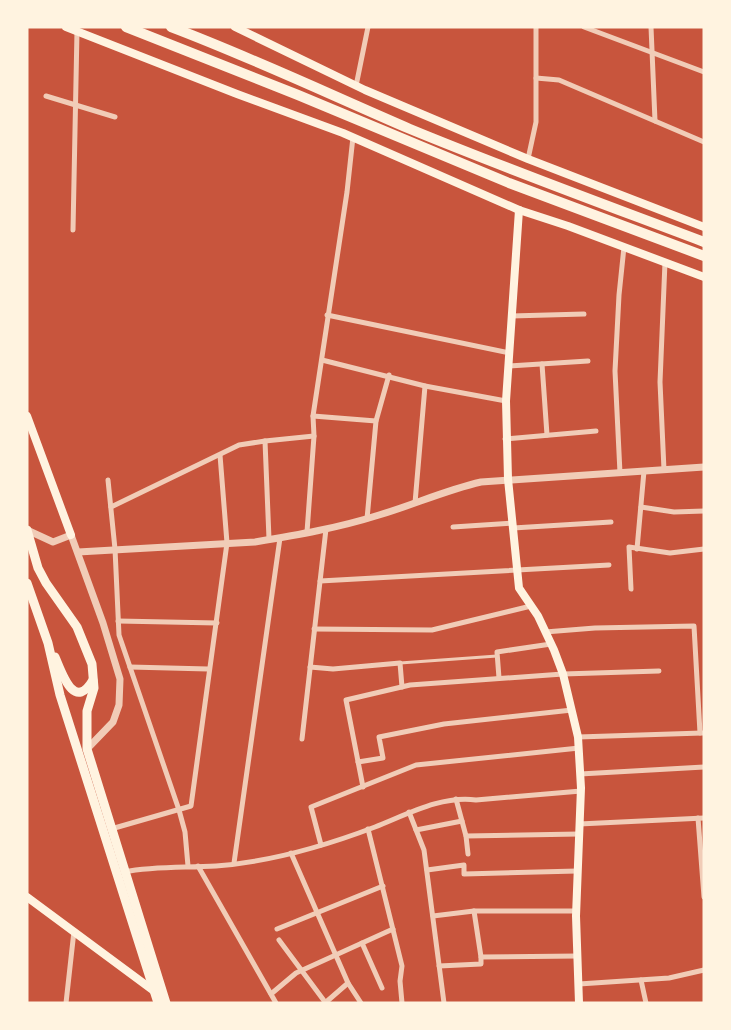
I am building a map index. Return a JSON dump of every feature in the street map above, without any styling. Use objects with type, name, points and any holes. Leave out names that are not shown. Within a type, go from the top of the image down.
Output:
[{"type":"highway","points":[[126,27],[298,95],[509,183],[704,256]]},
{"type":"highway","points":[[171,27],[286,73],[410,128],[513,170],[704,242]]},
{"type":"highway","points":[[182,27],[194,35]]},
{"type":"main road","points":[[66,27],[353,137],[519,210],[704,277]]},
{"type":"main road","points":[[235,27],[356,86],[528,159],[704,227]]},
{"type":"main road","points":[[519,210],[506,400],[508,479],[519,588],[546,632],[563,674],[578,737],[581,790],[576,911],[579,1003]]},
{"type":"main road","points":[[27,416],[71,535]]},
{"type":"main road","points":[[27,530],[38,568],[83,640],[92,664],[94,688],[87,711],[87,749],[158,990],[158,1003]]},
{"type":"main road","points":[[27,583],[48,644],[60,695],[158,990],[166,1003]]},
{"type":"main road","points":[[48,644],[68,687],[73,691],[80,692],[88,688],[94,678]]},
{"type":"main road","points":[[27,897],[158,990]]},
{"type":"street","points":[[356,86],[368,27]]},
{"type":"street","points":[[528,159],[536,122],[536,27]]},
{"type":"street","points":[[584,27],[704,72]]},
{"type":"street","points":[[651,27],[655,122]]},
{"type":"street","points":[[73,230],[77,31]]},
{"type":"street","points":[[536,78],[559,80],[704,142]]},
{"type":"street","points":[[46,96],[115,117]]},
{"type":"street","points":[[307,532],[314,436],[313,416],[347,192],[353,137]]},
{"type":"street","points":[[620,473],[615,371],[624,247]]},
{"type":"street","points":[[664,470],[660,382],[665,262]]},
{"type":"street","points":[[510,316],[584,314]]},
{"type":"street","points":[[327,315],[510,353]]},
{"type":"street","points":[[322,360],[425,386],[506,400]]},
{"type":"street","points":[[509,366],[588,361]]},
{"type":"street","points":[[542,364],[547,435]]},
{"type":"street","points":[[367,519],[376,421],[388,375]]},
{"type":"street","points":[[415,502],[425,386]]},
{"type":"street","points":[[313,416],[376,421]]},
{"type":"street","points":[[506,438],[596,431]]},
{"type":"street","points":[[111,507],[239,445],[314,436]]},
{"type":"street","points":[[264,441],[269,539]]},
{"type":"street","points":[[111,829],[191,806],[226,543],[219,455]]},
{"type":"street","points":[[78,552],[280,538],[367,519],[459,487],[508,479],[704,467]]},
{"type":"street","points":[[637,549],[644,471]]},
{"type":"street","points":[[108,480],[115,549],[119,634],[179,810],[185,831],[188,866]]},
{"type":"street","points":[[641,507],[674,512],[704,511]]},
{"type":"street","points":[[453,527],[611,522]]},
{"type":"street","points":[[302,739],[326,529]]},
{"type":"street","points":[[27,530],[53,542],[71,535],[103,623],[120,680],[120,705],[113,722],[87,749]]},
{"type":"street","points":[[234,863],[280,538]]},
{"type":"street","points":[[631,590],[629,547],[669,553],[704,549]]},
{"type":"street","points":[[320,581],[609,565]]},
{"type":"street","points":[[314,629],[432,630],[531,606]]},
{"type":"street","points":[[118,621],[217,623]]},
{"type":"street","points":[[546,632],[595,628],[694,626],[702,733],[578,737]]},
{"type":"street","points":[[499,678],[496,652],[551,644]]},
{"type":"street","points":[[310,667],[333,669],[400,663],[402,687]]},
{"type":"street","points":[[130,667],[208,669]]},
{"type":"street","points":[[363,787],[346,700],[402,687],[499,678],[659,671]]},
{"type":"street","points":[[358,762],[383,758],[379,737],[444,724],[572,710]]},
{"type":"street","points":[[321,845],[310,807],[416,765],[579,748]]},
{"type":"street","points":[[580,774],[704,767]]},
{"type":"street","points":[[124,872],[143,868],[234,863],[291,853],[368,829],[409,812],[456,799],[476,800],[581,790]]},
{"type":"street","points":[[456,799],[466,836],[468,854]]},
{"type":"street","points":[[409,812],[424,850],[444,1003]]},
{"type":"street","points":[[579,824],[701,818],[704,897]]},
{"type":"street","points":[[416,831],[462,821]]},
{"type":"street","points":[[368,829],[402,966],[400,981],[402,1003]]},
{"type":"street","points":[[466,836],[579,834]]},
{"type":"street","points":[[291,853],[348,983],[361,1003]]},
{"type":"street","points":[[198,866],[276,1003]]},
{"type":"street","points":[[427,870],[464,866],[464,874],[578,871]]},
{"type":"street","points":[[277,929],[383,886]]},
{"type":"street","points":[[433,916],[474,911],[576,911]]},
{"type":"street","points":[[439,966],[481,964],[474,911]]},
{"type":"street","points":[[271,994],[301,970],[393,929]]},
{"type":"street","points":[[66,1003],[74,931]]},
{"type":"street","points":[[279,940],[325,1003],[348,983]]},
{"type":"street","points":[[362,943],[382,988]]},
{"type":"street","points":[[481,957],[578,956]]},
{"type":"street","points":[[579,984],[669,978],[704,970]]},
{"type":"street","points":[[641,980],[646,1003]]},
{"type":"lane","points":[[400,663],[497,656]]}]
